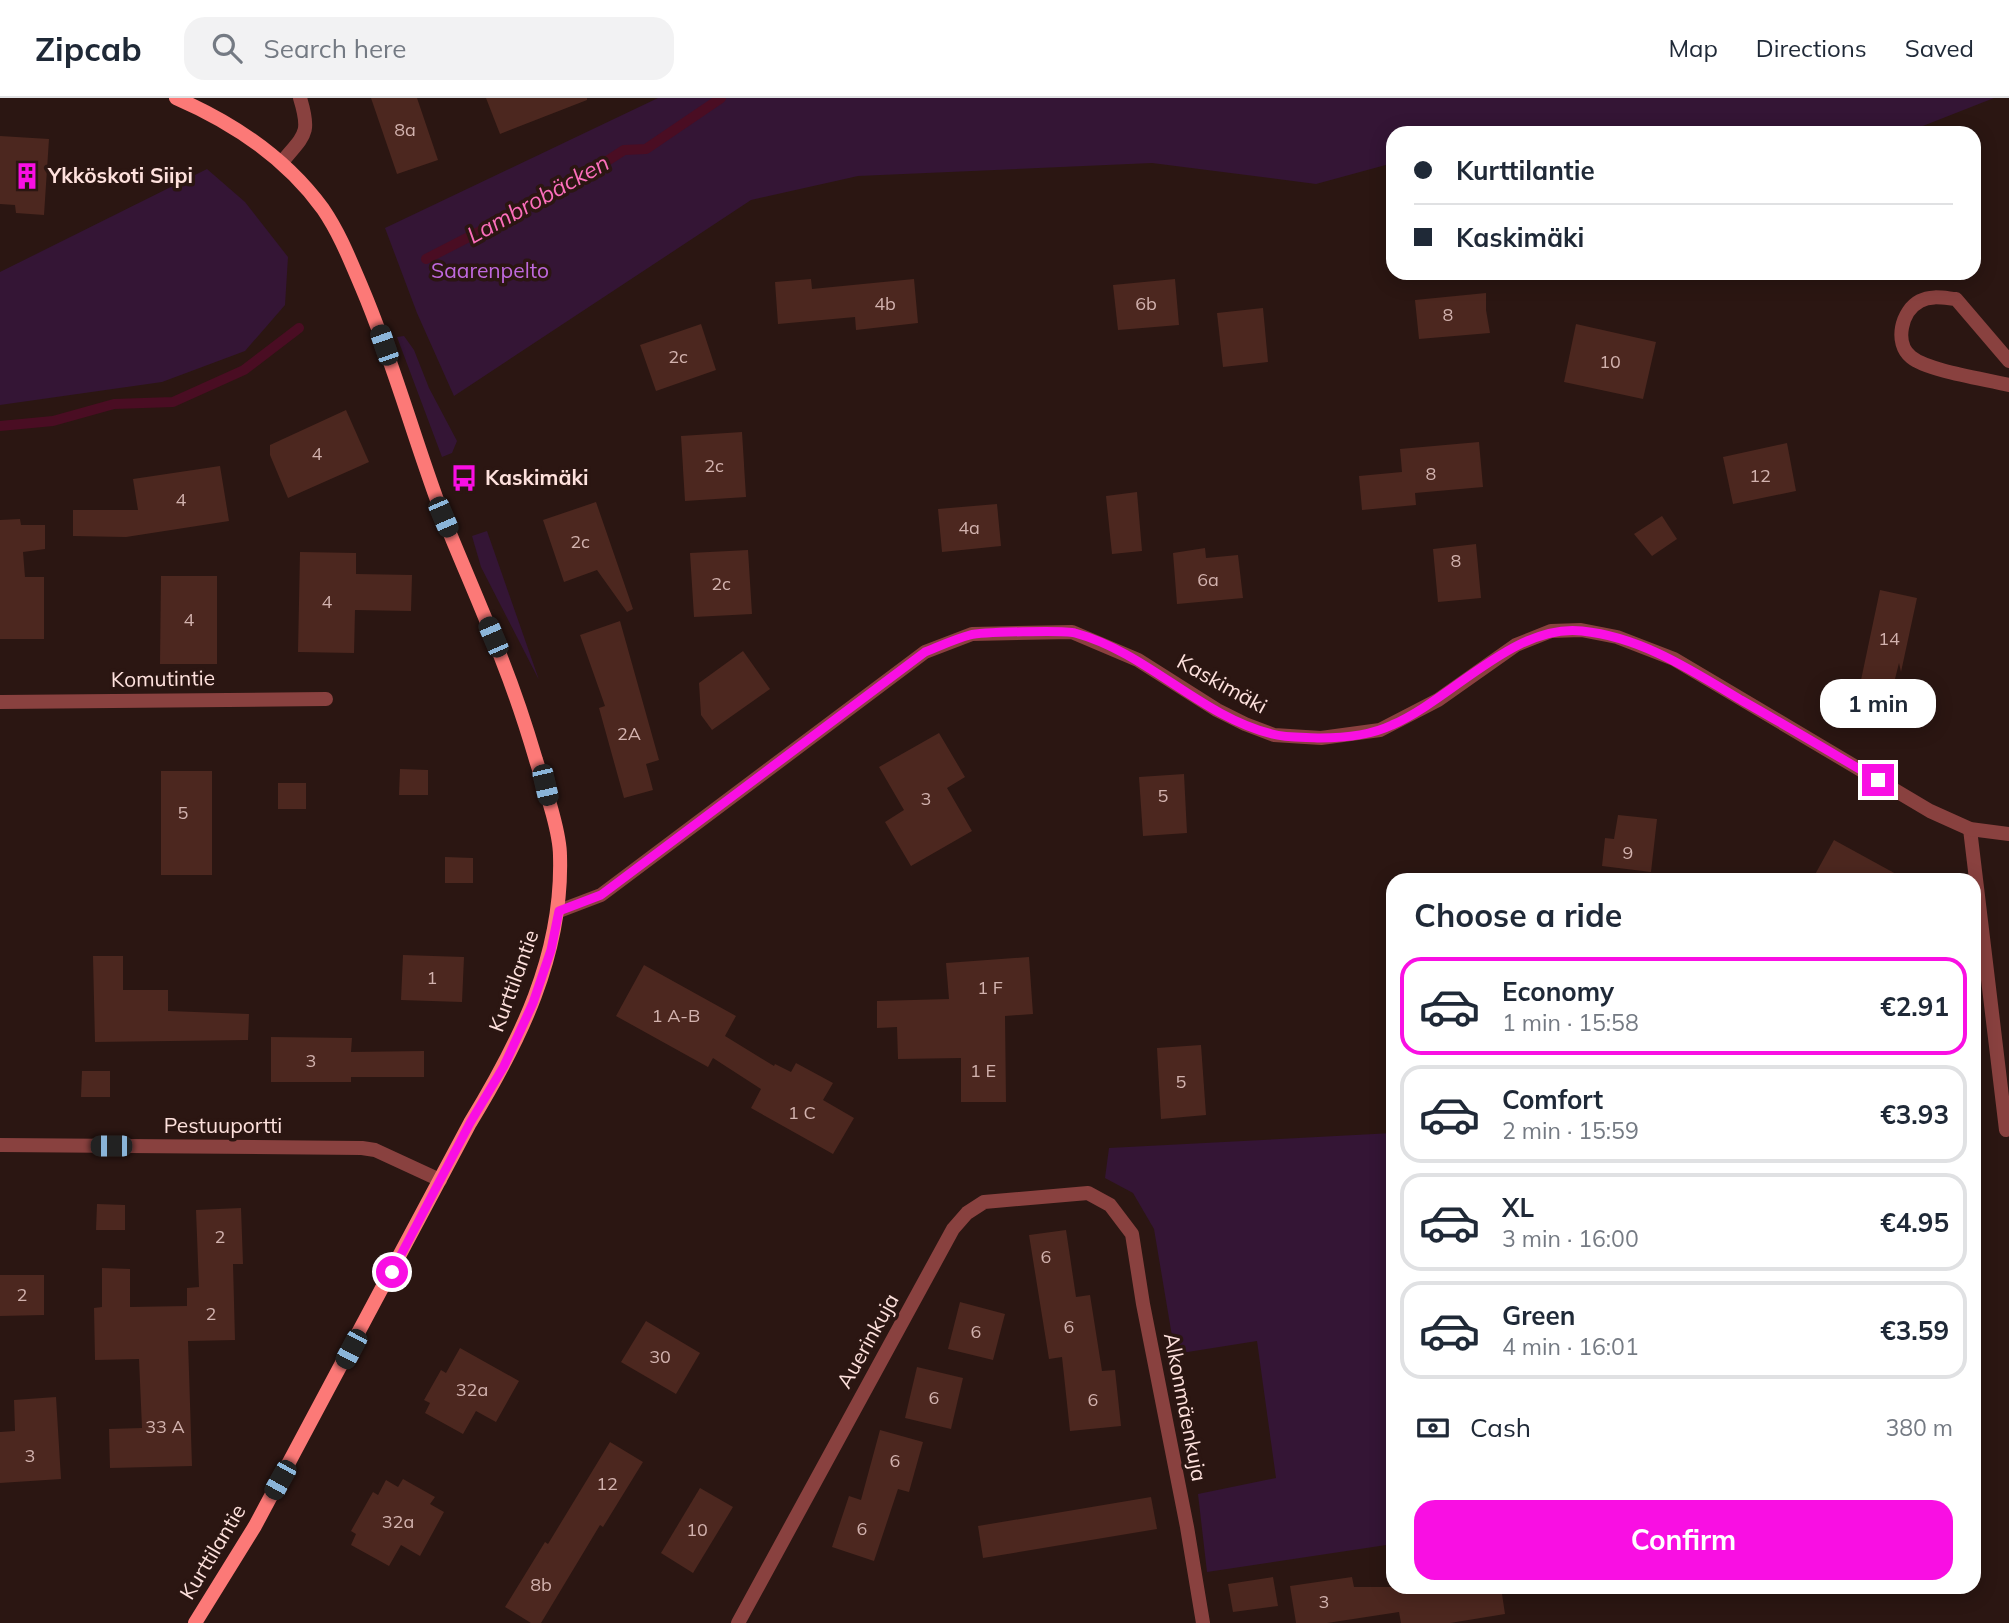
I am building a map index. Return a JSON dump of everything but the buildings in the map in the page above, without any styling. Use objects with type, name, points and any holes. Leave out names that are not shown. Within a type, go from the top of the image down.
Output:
[{"type":"street","name":"Kurttilantie","points":[[176,98],[206,111],[250,136],[282,162],[311,194],[340,236],[376,320],[443,517],[503,661],[545,785],[561,853],[559,911],[551,950],[533,1003],[504,1066],[470,1123],[255,1525],[195,1623]]},
{"type":"street","points":[[282,162],[303,136],[307,123],[300,98]]},
{"type":"street","points":[[2009,361],[1956,299],[1934,297],[1918,302],[1907,314],[1900,332],[1902,344],[1909,356],[1924,365],[2009,385]]},
{"type":"street","name":"Kaskimäki","points":[[559,911],[601,895],[925,652],[972,634],[1072,632],[1138,660],[1217,710],[1245,724],[1274,735],[1321,738],[1363,734],[1395,724],[1438,700],[1516,645],[1551,631],[1581,630],[1617,637],[1674,659],[1930,811],[1970,830],[2009,834]]},
{"type":"street","name":"Komutintie","points":[[0,702],[326,699]]},
{"type":"street","points":[[1970,830],[1975,873]]},
{"type":"street","points":[[1981,921],[2006,1129]]},
{"type":"street","name":"Pestuuportti","points":[[0,1145],[362,1148],[375,1150],[440,1180]]},
{"type":"street","name":"Auerinkuja","points":[[738,1623],[953,1229],[967,1213],[984,1202],[1088,1193],[1110,1205]]},
{"type":"street","name":"Alkonmäenkuja","points":[[1110,1205],[1132,1234],[1203,1623]]},
{"type":"green space","name":"Saarenpelto","points":[[658,98],[1994,98],[1923,126],[1386,126],[1386,165],[1316,184],[1152,163],[858,176],[751,200],[454,396],[417,313],[385,228]]},
{"type":"green space","points":[[207,169],[245,202],[288,257],[285,305],[245,351],[162,382],[0,405],[0,272]]},
{"type":"green space","points":[[404,336],[414,350],[429,388],[457,441],[452,453],[442,457],[397,337]]},
{"type":"green space","points":[[487,531],[539,680],[481,567],[472,536]]},
{"type":"green space","points":[[1386,1133],[1386,1545],[1207,1572],[1198,1494],[1276,1478],[1257,1341],[1175,1354],[1154,1229],[1133,1193],[1105,1178],[1109,1148]]},
{"type":"waterway","name":"Lambrobäcken","points":[[426,259],[570,185],[624,150],[646,149],[721,98]]},
{"type":"waterway","name":"Lambrobäcken","points":[[0,426],[53,421],[114,404],[173,402],[244,370],[299,328]]},
{"type":"place","name":"Ykköskoti Siipi","points":[[27,176]]},
{"type":"place","name":"Kaskimäki","points":[[464,478]]},
{"type":"route","points":[[392,1272],[470,1123],[504,1066],[533,1003],[551,950],[559,911],[601,895],[925,652],[972,634],[1072,632],[1138,660],[1217,710],[1245,724],[1274,735],[1321,738],[1363,734],[1395,724],[1438,700],[1516,645],[1551,631],[1581,630],[1617,637],[1674,659],[1878,780]]}]
